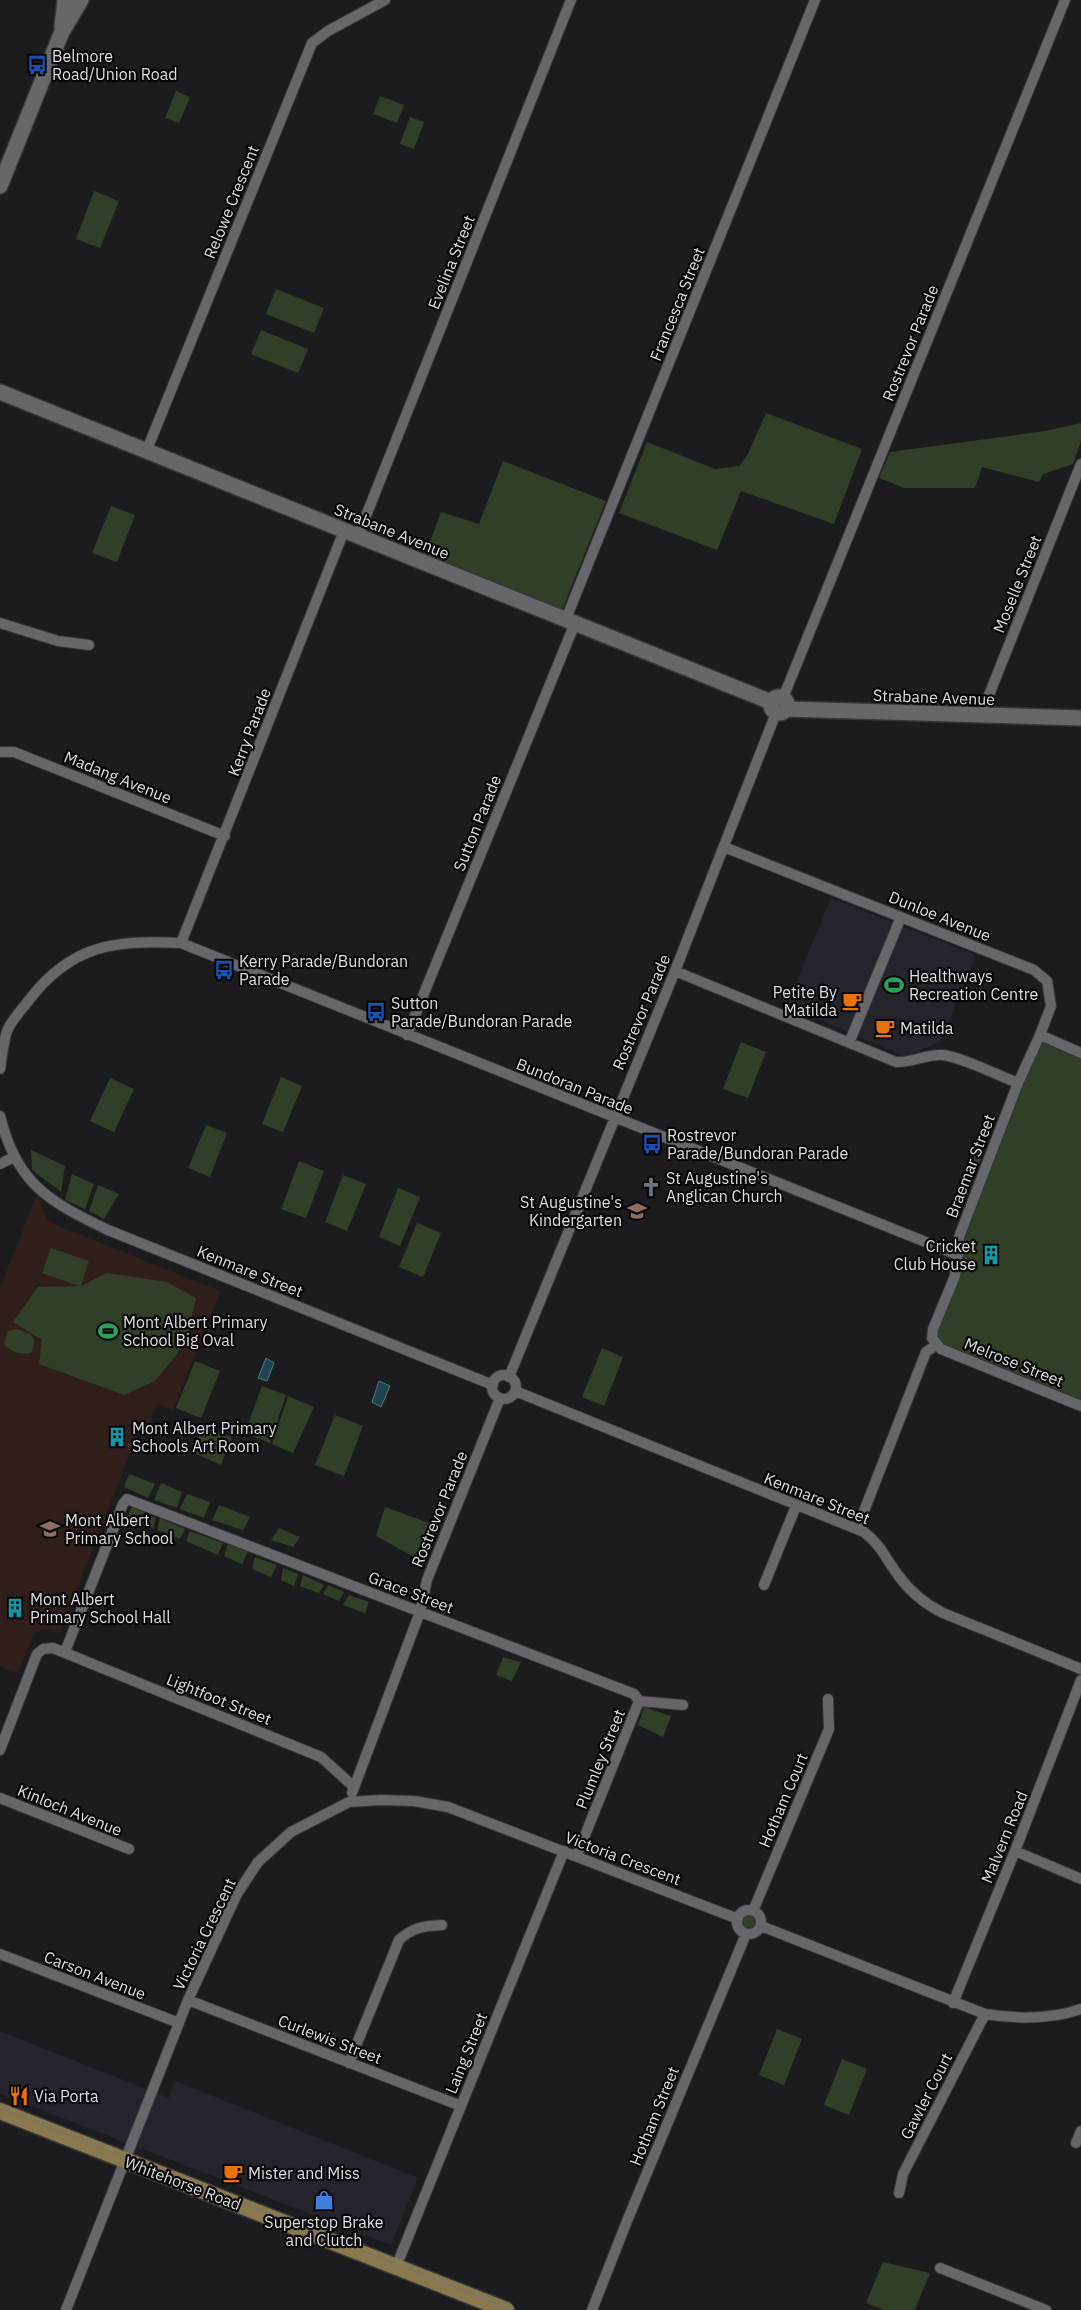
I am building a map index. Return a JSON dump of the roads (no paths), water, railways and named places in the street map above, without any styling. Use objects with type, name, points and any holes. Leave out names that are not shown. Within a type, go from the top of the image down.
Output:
[{"type":"main road","name":"Whitehorse Road","points":[[0,2111],[497,2308]]},
{"type":"street","points":[[61,34],[65,0]]},
{"type":"street","points":[[0,186],[61,34],[81,0]]},
{"type":"street","name":"Relowe Crescent","points":[[146,452],[312,43],[328,31],[385,0]]},
{"type":"street","name":"Evelina Street","points":[[351,533],[571,0]]},
{"type":"street","name":"Francesca Street","points":[[570,621],[815,0]]},
{"type":"street","name":"Rostrevor Parade","points":[[509,1377],[675,971],[779,705],[1065,0]]},
{"type":"street","name":"Strabane Avenue","points":[[0,392],[779,705],[1081,718]]},
{"type":"street","name":"Moselle Street","points":[[981,715],[1081,464]]},
{"type":"street","name":"Kerry Parade","points":[[181,943],[351,533]]},
{"type":"street","name":"Sutton Parade","points":[[407,1035],[570,621]]},
{"type":"street","points":[[0,623],[58,640],[89,645]]},
{"type":"street","name":"Madang Avenue","points":[[0,752],[14,752],[225,836]]},
{"type":"street","name":"Dunloe Avenue","points":[[724,846],[1034,970],[1047,981],[1051,1006],[1040,1036]]},
{"type":"street","points":[[849,1043],[900,916]]},
{"type":"street","name":"Bundoran Parade","points":[[4,1028],[53,972],[76,957],[114,943],[144,941],[181,943],[958,1255]]},
{"type":"street","points":[[675,971],[896,1062],[907,1063],[928,1056],[948,1056],[1018,1083]]},
{"type":"street","points":[[0,1069],[4,1028]]},
{"type":"street","points":[[1040,1036],[1081,1053]]},
{"type":"street","name":"Braemar Street","points":[[936,1345],[932,1338],[933,1329],[955,1276],[959,1237],[1018,1083],[1040,1036]]},
{"type":"street","name":"Kenmare Street","points":[[0,1116],[14,1157],[20,1167],[45,1196],[65,1209],[108,1230],[493,1385]]},
{"type":"street","points":[[0,1164],[14,1157]]},
{"type":"street","points":[[857,1529],[926,1352],[936,1345]]},
{"type":"street","name":"Melrose Street","points":[[936,1345],[1081,1406]]},
{"type":"street","points":[[509,1377],[515,1383],[516,1391],[510,1397],[500,1398],[494,1393],[493,1385],[498,1378],[509,1377]]},
{"type":"street","name":"Kenmare Street","points":[[516,1391],[796,1506],[857,1529],[877,1542],[898,1575],[926,1604],[943,1614],[1081,1668]]},
{"type":"street","name":"Rostrevor Parade","points":[[349,1802],[420,1612],[427,1580],[500,1398]]},
{"type":"street","name":"Grace Street","points":[[65,1652],[123,1504],[127,1499],[634,1694],[639,1701],[683,1704]]},
{"type":"street","points":[[764,1585],[796,1506]]},
{"type":"street","name":"Lightfoot Street","points":[[0,1750],[37,1654],[44,1649],[53,1648],[321,1757],[354,1787]]},
{"type":"street","name":"Malvern Road","points":[[953,2003],[1015,1851],[1081,1680]]},
{"type":"street","name":"Hotham Court","points":[[752,1911],[829,1729],[828,1699]]},
{"type":"street","name":"Plumley Street","points":[[577,1856],[639,1701]]},
{"type":"street","name":"Kinloch Avenue","points":[[0,1798],[129,1849]]},
{"type":"street","name":"Victoria Crescent","points":[[66,2310],[188,2000],[236,1894],[258,1862],[291,1832],[349,1802],[381,1800],[414,1801],[448,1807],[738,1919]]},
{"type":"street","name":"Laing Street","points":[[396,2267],[564,1851]]},
{"type":"street","points":[[1015,1851],[1081,1878]]},
{"type":"street","points":[[752,1911],[760,1917],[761,1926],[755,1933],[746,1934],[738,1928],[738,1919],[743,1912],[752,1911]]},
{"type":"street","points":[[349,2063],[398,1940],[409,1930],[422,1926],[442,1925]]},
{"type":"street","points":[[761,1926],[985,2014],[1017,2019],[1069,2013],[1081,2009]]},
{"type":"street","name":"Hotham Street","points":[[592,2310],[746,1934]]},
{"type":"street","name":"Carson Avenue","points":[[0,1954],[179,2023]]},
{"type":"street","name":"Curlewis Street","points":[[188,2000],[461,2106]]},
{"type":"street","name":"Gawler Court","points":[[899,2192],[903,2174],[985,2014]]},
{"type":"street","points":[[1076,2143],[1081,2131]]},
{"type":"street","points":[[940,2268],[1046,2310]]},
{"type":"water","points":[[266,1358],[274,1363],[267,1381],[258,1378]]},
{"type":"water","points":[[379,1381],[390,1386],[381,1407],[372,1402]]},
{"type":"tram line","points":[[0,2108],[513,2310]]},
{"type":"place","name":"Belmore Road/Union Road","points":[[37,65]]},
{"type":"place","name":"Kerry Parade/Bundoran Parade","points":[[224,970]]},
{"type":"place","name":"Healthways Recreation Centre","points":[[894,985]]},
{"type":"place","name":"Petite By Matilda","points":[[852,1001]]},
{"type":"place","name":"Sutton Parade/Bundoran Parade","points":[[376,1012]]},
{"type":"place","name":"Matilda","points":[[885,1028]]},
{"type":"place","name":"Rostrevor Parade/Bundoran Parade","points":[[652,1144]]},
{"type":"place","name":"St Augustine's Anglican Church","points":[[651,1187]]},
{"type":"place","name":"St Augustine's Kindergarten","points":[[637,1211]]},
{"type":"place","name":"Cricket Club House","points":[[991,1255]]},
{"type":"place","name":"Mont Albert Primary School Big Oval","points":[[108,1331]]},
{"type":"place","name":"Mont Albert Primary Schools Art Room","points":[[117,1437]]},
{"type":"place","name":"Mont Albert Primary School","points":[[50,1529]]},
{"type":"place","name":"Mont Albert Primary School Hall","points":[[15,1608]]},
{"type":"place","name":"Via Porta","points":[[19,2096]]},
{"type":"place","name":"Mister and Miss","points":[[233,2173]]},
{"type":"place","name":"Superstop Brake and Clutch","points":[[324,2200]]}]
